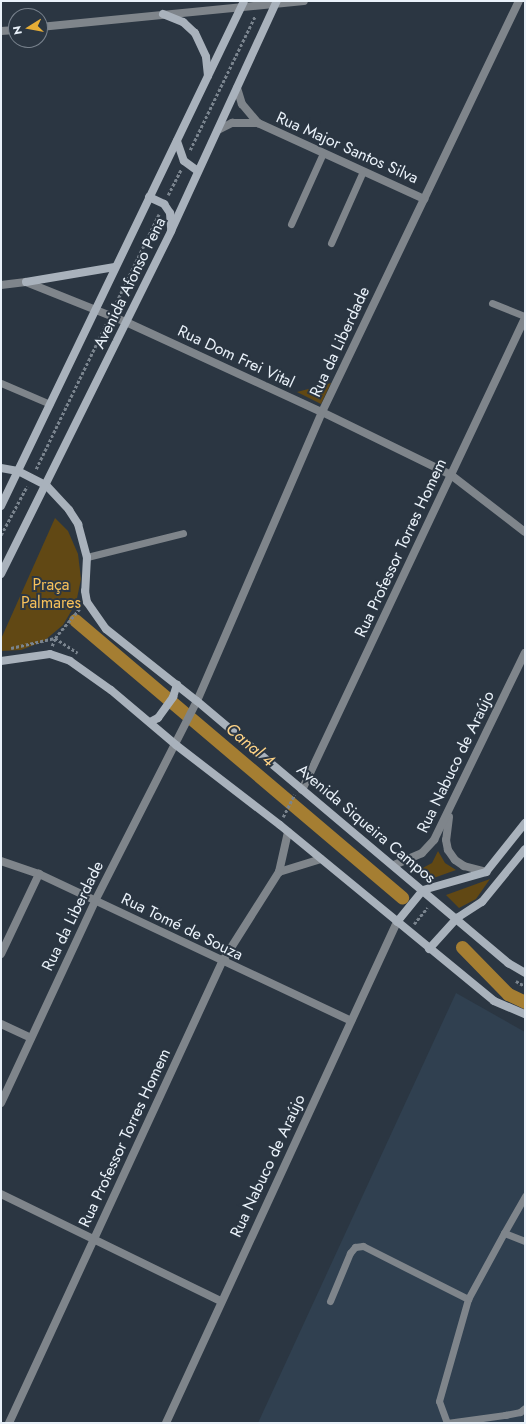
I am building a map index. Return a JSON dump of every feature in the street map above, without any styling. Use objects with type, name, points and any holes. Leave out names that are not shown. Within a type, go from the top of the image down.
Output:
[{"type":"main road","name":"Avenida Afonso Pena","points":[[1,574],[171,231],[277,2]]},
{"type":"main road","name":"Avenida Afonso Pena","points":[[1,506],[242,4]]},
{"type":"main road","points":[[164,14],[183,22],[195,33],[206,57],[208,76]]},
{"type":"main road","points":[[176,141],[184,162],[198,171]]},
{"type":"main road","points":[[149,198],[164,204],[170,213],[171,231]]},
{"type":"main road","points":[[26,282],[115,267]]},
{"type":"main road","name":"Avenida Siqueira Campos","points":[[1,468],[18,471],[32,476],[46,485],[62,501],[78,524],[87,557],[85,591],[92,612],[106,629],[197,701],[394,866],[421,893],[457,918],[508,963],[525,973]]},
{"type":"main road","points":[[1,661],[50,654],[70,661],[111,690],[176,745],[399,920],[494,1001],[525,1014]]},
{"type":"main road","points":[[150,722],[158,718],[173,697],[177,685]]},
{"type":"main road","points":[[399,920],[421,893],[486,872],[525,823]]},
{"type":"main road","points":[[431,947],[457,918],[482,902],[525,849]]},
{"type":"street","points":[[48,26],[242,4],[260,5],[277,2],[304,1]]},
{"type":"street","name":"Rua da Liberdade","points":[[1,1103],[95,901],[181,736],[322,412],[519,1]]},
{"type":"street","name":"Rua Major Santos Silva","points":[[237,88],[242,104],[258,123],[424,199]]},
{"type":"street","name":"Rua Major Santos Silva","points":[[218,130],[232,123],[258,123]]},
{"type":"street","points":[[1,285],[26,282]]},
{"type":"street","name":"Rua Dom Frei Vital","points":[[26,282],[162,338],[322,412],[450,475],[525,532]]},
{"type":"street","name":"Rua Professor Torres Homem","points":[[302,790],[525,317]]},
{"type":"street","name":"Rua Nabuco de Araújo","points":[[394,866],[428,848],[452,805],[525,653]]},
{"type":"street","points":[[452,805],[446,840],[448,850],[455,860],[464,866],[486,872]]},
{"type":"street","name":"Rua Professor Torres Homem","points":[[9,1423],[222,962],[279,872],[288,832]]},
{"type":"street","points":[[279,872],[321,859]]},
{"type":"street","name":"Rua Tomé de Souza","points":[[1,861],[39,874],[222,962],[351,1021]]},
{"type":"street","points":[[1,954],[39,874]]},
{"type":"street","name":"Rua Nabuco de Araújo","points":[[166,1423],[220,1301],[399,920]]},
{"type":"street","points":[[1,1024],[30,1038]]},
{"type":"street","points":[[1,1194],[220,1301]]},
{"type":"lane","points":[[291,224],[322,153]]},
{"type":"lane","points":[[331,243],[363,171]]},
{"type":"lane","points":[[492,303],[525,317]]},
{"type":"lane","points":[[1,383],[50,404]]},
{"type":"lane","points":[[87,557],[184,533]]},
{"type":"lane","points":[[525,1196],[468,1299],[439,1401],[447,1423],[505,1415],[525,1408]]},
{"type":"lane","points":[[504,1233],[525,1241]]},
{"type":"lane","points":[[330,1301],[350,1253],[355,1247],[363,1246],[468,1299]]},
{"type":"path","points":[[1,534],[32,476],[260,5]]},
{"type":"path","points":[[55,638],[75,613]]},
{"type":"path","points":[[283,818],[294,794]]},
{"type":"shaded area","points":[[456,993],[525,1032],[525,1423],[258,1423]]},
{"type":"green space","points":[[331,383],[321,404],[297,392]]},
{"type":"green space","name":"Praça Palmares","points":[[55,518],[68,531],[78,554],[81,579],[76,603],[63,625],[44,641],[21,650],[1,651],[1,639]]},
{"type":"green space","points":[[438,851],[445,863],[456,870],[428,880],[419,870],[432,863]]},
{"type":"green space","points":[[490,879],[476,899],[459,908],[446,895]]},
{"type":"waterway","name":"Canal 4","points":[[75,620],[402,897]]},
{"type":"waterway","name":"Canal 4","points":[[462,947],[508,994],[525,1002]]}]
